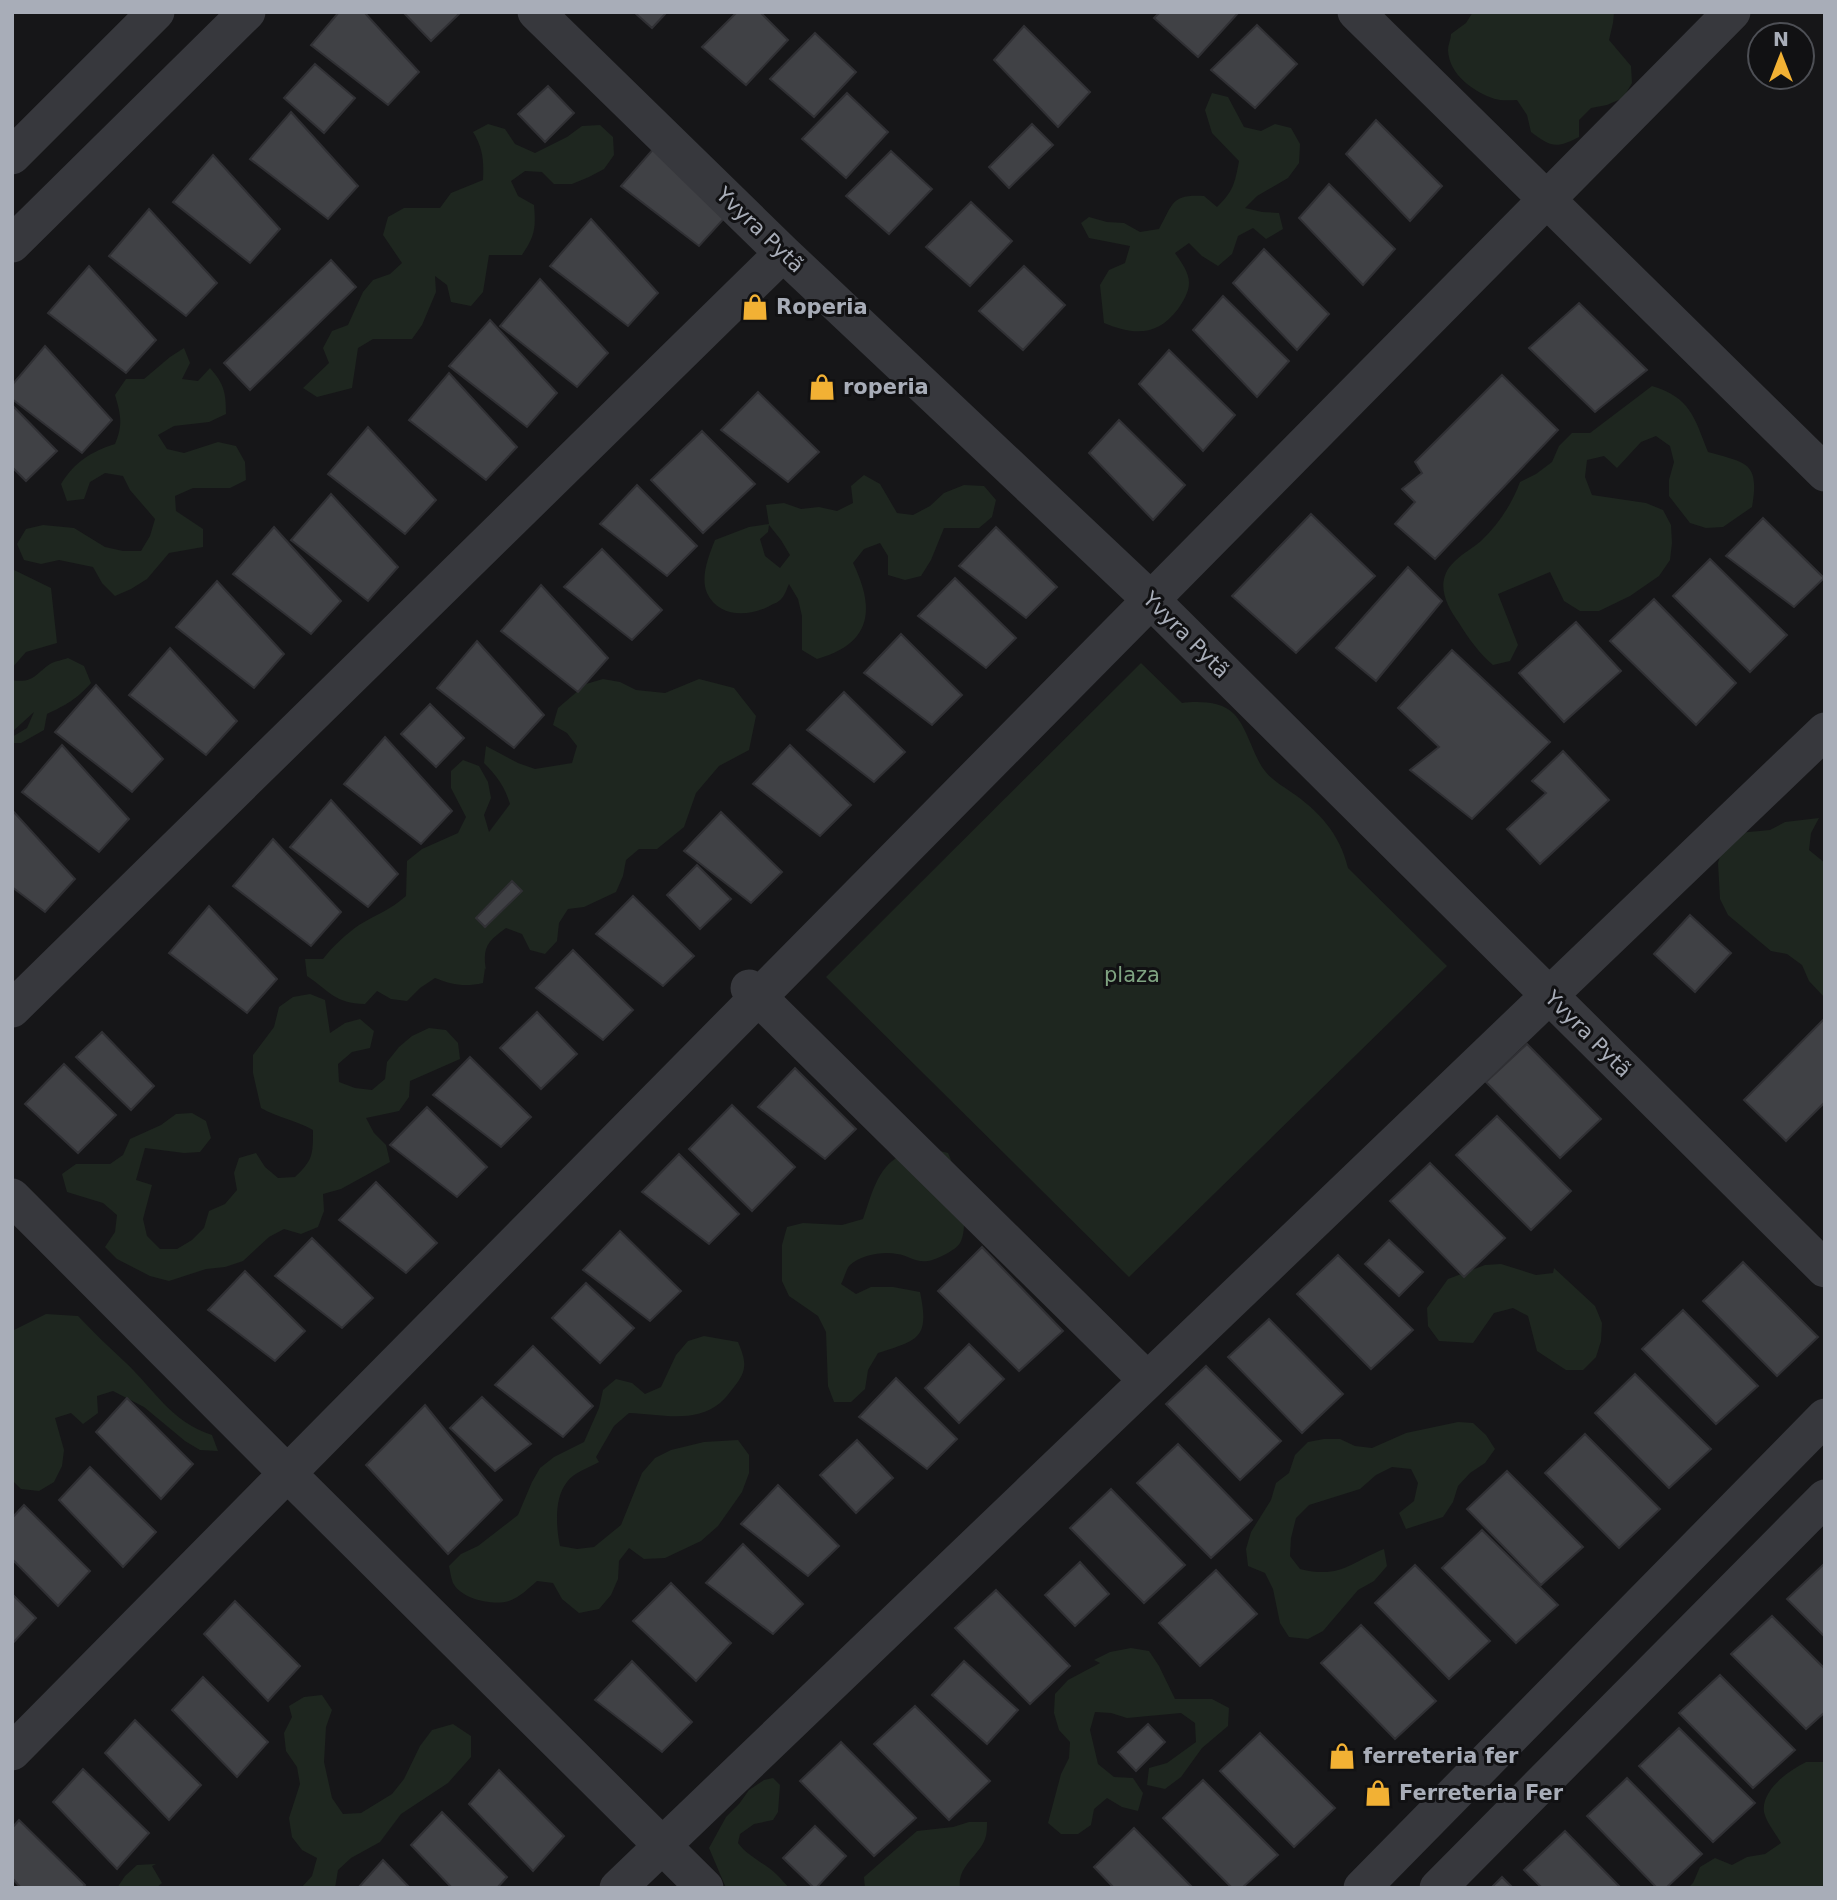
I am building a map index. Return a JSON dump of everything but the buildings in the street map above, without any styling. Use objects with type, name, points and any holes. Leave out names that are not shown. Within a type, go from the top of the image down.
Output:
[{"type":"street","points":[[12,156],[156,12]]},
{"type":"street","points":[[12,244],[247,12]]},
{"type":"street","name":"Yvyra Pytã","points":[[536,12],[783,253],[1151,600],[1825,1269]]},
{"type":"street","points":[[1356,12],[1825,473]]},
{"type":"street","points":[[12,1752],[754,993],[1151,600],[1732,12]]},
{"type":"street","points":[[12,1009],[783,253]]},
{"type":"street","points":[[618,1888],[1825,731]]},
{"type":"street","points":[[754,993],[1147,1380]]},
{"type":"street","points":[[12,1197],[705,1888]]},
{"type":"street","points":[[1362,1888],[1825,1417]]},
{"type":"street","points":[[1438,1888],[1825,1498]]},
{"type":"green space","points":[[1473,12],[1614,12],[1609,40],[1631,66],[1632,83],[1623,98],[1591,108],[1579,120],[1579,137],[1559,145],[1544,141],[1531,132],[1527,115],[1517,100],[1498,100],[1479,92],[1464,81],[1453,67],[1448,50],[1451,34],[1466,23]]},
{"type":"green space","points":[[1212,93],[1228,97],[1244,127],[1261,131],[1275,124],[1291,128],[1300,144],[1299,163],[1288,178],[1257,196],[1245,208],[1279,213],[1283,229],[1266,239],[1253,228],[1238,236],[1232,254],[1218,266],[1202,256],[1189,243],[1175,253],[1186,271],[1189,283],[1184,300],[1170,318],[1162,325],[1144,331],[1125,330],[1104,323],[1100,285],[1109,270],[1125,263],[1130,246],[1089,238],[1081,223],[1089,217],[1124,223],[1140,232],[1159,229],[1174,202],[1185,197],[1204,196],[1217,207],[1232,187],[1239,161],[1212,133],[1205,110]]},
{"type":"green space","points":[[488,124],[505,129],[515,144],[535,153],[582,126],[600,125],[613,137],[614,155],[604,169],[572,184],[554,184],[542,172],[525,171],[511,181],[518,196],[534,205],[535,226],[532,237],[522,255],[489,255],[483,292],[471,306],[451,302],[447,285],[435,276],[436,292],[422,325],[412,339],[373,339],[358,348],[352,388],[317,397],[303,388],[329,363],[323,348],[332,331],[348,325],[363,292],[373,280],[390,274],[402,263],[383,235],[388,217],[404,208],[440,208],[451,193],[483,180],[482,155],[473,132]]},
{"type":"green space","points":[[184,348],[190,363],[182,379],[198,381],[210,368],[223,389],[226,414],[209,422],[174,426],[158,435],[167,449],[184,453],[218,442],[236,446],[245,462],[246,480],[230,488],[193,488],[175,496],[176,511],[203,529],[203,547],[169,553],[147,579],[115,596],[102,583],[93,567],[59,560],[41,564],[24,560],[17,544],[26,529],[43,525],[74,528],[105,547],[141,551],[150,536],[155,519],[130,490],[123,476],[105,473],[90,482],[84,499],[67,501],[61,484],[84,459],[115,444],[120,420],[115,395],[126,379],[144,379]]},
{"type":"green space","points":[[1652,386],[1675,396],[1689,410],[1708,452],[1741,462],[1752,472],[1752,507],[1723,527],[1706,528],[1690,523],[1669,496],[1669,480],[1674,462],[1670,446],[1656,436],[1641,442],[1617,468],[1604,456],[1587,460],[1585,477],[1592,495],[1646,503],[1663,510],[1671,525],[1670,560],[1659,576],[1630,596],[1599,611],[1580,611],[1564,601],[1550,572],[1498,594],[1518,645],[1510,661],[1493,665],[1474,646],[1446,600],[1443,584],[1449,568],[1487,535],[1509,506],[1520,482],[1552,462],[1559,446],[1572,433],[1590,433]]},
{"type":"green space","points":[[864,475],[880,484],[897,513],[913,515],[930,506],[944,493],[964,485],[984,486],[996,500],[992,517],[979,528],[944,528],[931,560],[921,576],[905,580],[888,575],[888,556],[880,543],[864,549],[853,563],[865,596],[864,623],[849,644],[817,659],[802,650],[802,616],[798,599],[789,584],[779,601],[756,611],[728,611],[719,608],[712,601],[704,580],[715,540],[749,527],[769,524],[766,505],[784,503],[801,509],[819,507],[837,511],[853,503],[851,486]],"holes":[[[769,525],[790,555],[780,568],[765,556],[760,539],[768,532]]]},
{"type":"green space","points":[[12,569],[51,588],[57,643],[26,652],[12,668]]},
{"type":"green space","points":[[68,658],[84,666],[91,683],[71,701],[47,714],[44,730],[21,743],[12,743],[12,737],[27,728],[34,712],[12,732],[12,680],[30,679],[50,664]]},
{"type":"green space","name":"plaza","points":[[1141,663],[1182,703],[1216,704],[1234,714],[1265,771],[1319,815],[1340,844],[1348,868],[1447,966],[1129,1277],[826,977]]},
{"type":"green space","points":[[603,679],[620,682],[636,690],[665,693],[699,679],[734,688],[756,716],[749,750],[719,766],[696,793],[684,827],[657,849],[639,849],[626,860],[616,892],[584,907],[568,909],[559,923],[557,941],[545,954],[530,950],[522,934],[506,928],[488,945],[483,983],[459,985],[435,978],[407,1001],[391,999],[377,991],[365,1004],[346,1001],[333,996],[307,976],[305,959],[323,959],[354,929],[406,896],[407,861],[422,849],[458,833],[466,817],[451,788],[451,771],[463,760],[479,766],[488,782],[491,798],[484,815],[489,832],[510,804],[500,782],[484,763],[486,746],[535,769],[572,763],[577,746],[567,733],[553,725],[558,708],[586,684]]},
{"type":"green space","points":[[1819,818],[1811,833],[1809,850],[1825,863],[1825,998],[1809,981],[1802,965],[1787,954],[1771,951],[1728,915],[1720,899],[1718,863],[1723,846],[1738,833],[1770,830],[1785,822]]},
{"type":"green space","points":[[310,994],[325,1000],[330,1033],[345,1023],[360,1019],[374,1031],[370,1048],[352,1052],[338,1064],[339,1082],[355,1088],[372,1090],[385,1079],[387,1062],[399,1047],[412,1036],[429,1028],[446,1030],[458,1043],[460,1059],[410,1081],[409,1097],[399,1111],[366,1118],[374,1133],[386,1145],[390,1162],[341,1189],[323,1194],[324,1211],[318,1227],[301,1234],[284,1229],[269,1237],[243,1261],[169,1281],[150,1276],[117,1259],[105,1247],[115,1232],[117,1215],[103,1203],[67,1192],[62,1174],[76,1164],[110,1164],[123,1155],[130,1139],[161,1125],[176,1114],[192,1113],[206,1121],[211,1138],[200,1152],[184,1153],[145,1148],[136,1180],[152,1185],[143,1219],[147,1236],[160,1249],[177,1249],[192,1240],[204,1228],[209,1211],[225,1204],[237,1190],[234,1173],[239,1158],[256,1153],[265,1167],[278,1178],[295,1177],[309,1161],[313,1130],[261,1108],[253,1073],[253,1055],[274,1027],[279,1007],[293,997]]},
{"type":"green space","points":[[928,1148],[948,1153],[955,1172],[962,1198],[964,1224],[960,1243],[946,1254],[928,1261],[885,1253],[866,1256],[849,1267],[841,1284],[856,1294],[871,1287],[893,1287],[920,1292],[923,1308],[922,1329],[903,1345],[878,1353],[868,1370],[865,1389],[851,1402],[834,1402],[828,1386],[826,1332],[818,1316],[789,1296],[782,1281],[782,1245],[787,1227],[803,1223],[842,1225],[863,1219],[876,1183],[886,1167],[906,1153]]},
{"type":"green space","points":[[1501,1264],[1536,1275],[1553,1273],[1554,1268],[1595,1306],[1602,1323],[1601,1341],[1596,1357],[1583,1370],[1566,1370],[1537,1351],[1528,1316],[1513,1308],[1494,1313],[1473,1343],[1439,1341],[1428,1326],[1427,1308],[1448,1279],[1485,1265]]},
{"type":"green space","points":[[46,1314],[78,1316],[174,1414],[212,1435],[218,1451],[200,1450],[144,1407],[113,1391],[97,1396],[98,1413],[83,1424],[71,1413],[55,1418],[64,1450],[62,1466],[54,1482],[39,1491],[21,1489],[12,1480],[12,1331]]},
{"type":"green space","points":[[704,1336],[738,1342],[743,1355],[744,1370],[734,1387],[720,1403],[699,1414],[676,1416],[629,1413],[614,1426],[596,1457],[599,1462],[582,1470],[567,1482],[558,1504],[558,1530],[560,1546],[577,1549],[594,1547],[621,1525],[642,1473],[655,1458],[671,1450],[704,1442],[738,1440],[749,1455],[749,1473],[742,1492],[718,1526],[701,1541],[665,1558],[644,1559],[629,1548],[619,1561],[618,1579],[611,1595],[599,1609],[579,1613],[562,1599],[553,1583],[537,1581],[517,1597],[502,1602],[478,1600],[457,1589],[449,1566],[461,1554],[478,1546],[518,1515],[540,1468],[554,1457],[584,1442],[599,1408],[603,1390],[616,1379],[632,1383],[645,1394],[661,1387],[676,1355],[688,1341]]},
{"type":"green space","points":[[1458,1422],[1473,1423],[1486,1435],[1495,1449],[1485,1463],[1470,1473],[1458,1486],[1453,1502],[1443,1517],[1406,1529],[1399,1513],[1414,1501],[1418,1483],[1411,1469],[1392,1467],[1376,1475],[1360,1489],[1309,1505],[1296,1518],[1290,1556],[1300,1569],[1314,1572],[1335,1571],[1384,1549],[1387,1566],[1374,1581],[1358,1590],[1323,1631],[1308,1639],[1289,1637],[1280,1623],[1273,1589],[1265,1573],[1248,1566],[1246,1549],[1251,1532],[1271,1500],[1276,1483],[1289,1473],[1295,1455],[1308,1442],[1340,1439],[1355,1446],[1372,1448],[1406,1433]]},
{"type":"green space","points":[[1131,1648],[1149,1651],[1175,1699],[1212,1699],[1229,1708],[1228,1726],[1202,1748],[1181,1777],[1165,1789],[1147,1785],[1149,1768],[1167,1763],[1196,1742],[1195,1723],[1181,1713],[1127,1718],[1095,1712],[1090,1730],[1098,1764],[1114,1777],[1133,1778],[1143,1793],[1138,1811],[1122,1807],[1107,1798],[1094,1809],[1091,1825],[1078,1834],[1061,1834],[1048,1823],[1061,1774],[1069,1758],[1070,1742],[1059,1730],[1054,1713],[1055,1694],[1068,1680],[1100,1663],[1094,1660],[1110,1652]]},
{"type":"green space","points":[[322,1695],[332,1710],[326,1727],[324,1762],[332,1798],[343,1814],[361,1813],[392,1794],[404,1779],[420,1746],[432,1730],[453,1724],[471,1736],[471,1757],[448,1783],[401,1814],[380,1842],[351,1858],[338,1870],[335,1888],[301,1888],[312,1876],[317,1858],[302,1850],[292,1837],[289,1818],[300,1784],[297,1767],[286,1751],[284,1733],[292,1717],[289,1706],[304,1697]]},
{"type":"green space","points":[[1806,1762],[1825,1762],[1825,1888],[1688,1888],[1700,1867],[1715,1858],[1732,1865],[1747,1857],[1765,1854],[1781,1843],[1767,1820],[1764,1804],[1777,1782]]},
{"type":"green space","points":[[773,1778],[780,1785],[778,1812],[773,1820],[754,1824],[740,1834],[738,1843],[789,1888],[726,1888],[709,1848],[726,1817],[749,1790],[764,1780]]},
{"type":"green space","points":[[969,1822],[987,1822],[987,1833],[982,1845],[962,1873],[960,1888],[865,1888],[864,1877],[917,1831],[953,1827]]},
{"type":"green space","points":[[156,1864],[152,1866],[162,1883],[156,1888],[117,1888],[137,1865]]},
{"type":"place","name":"Roperia","points":[[755,307]]},
{"type":"place","name":"roperia","points":[[822,387]]},
{"type":"place","name":"ferreteria fer","points":[[1342,1756]]},
{"type":"place","name":"Ferreteria Fer","points":[[1378,1793]]}]
